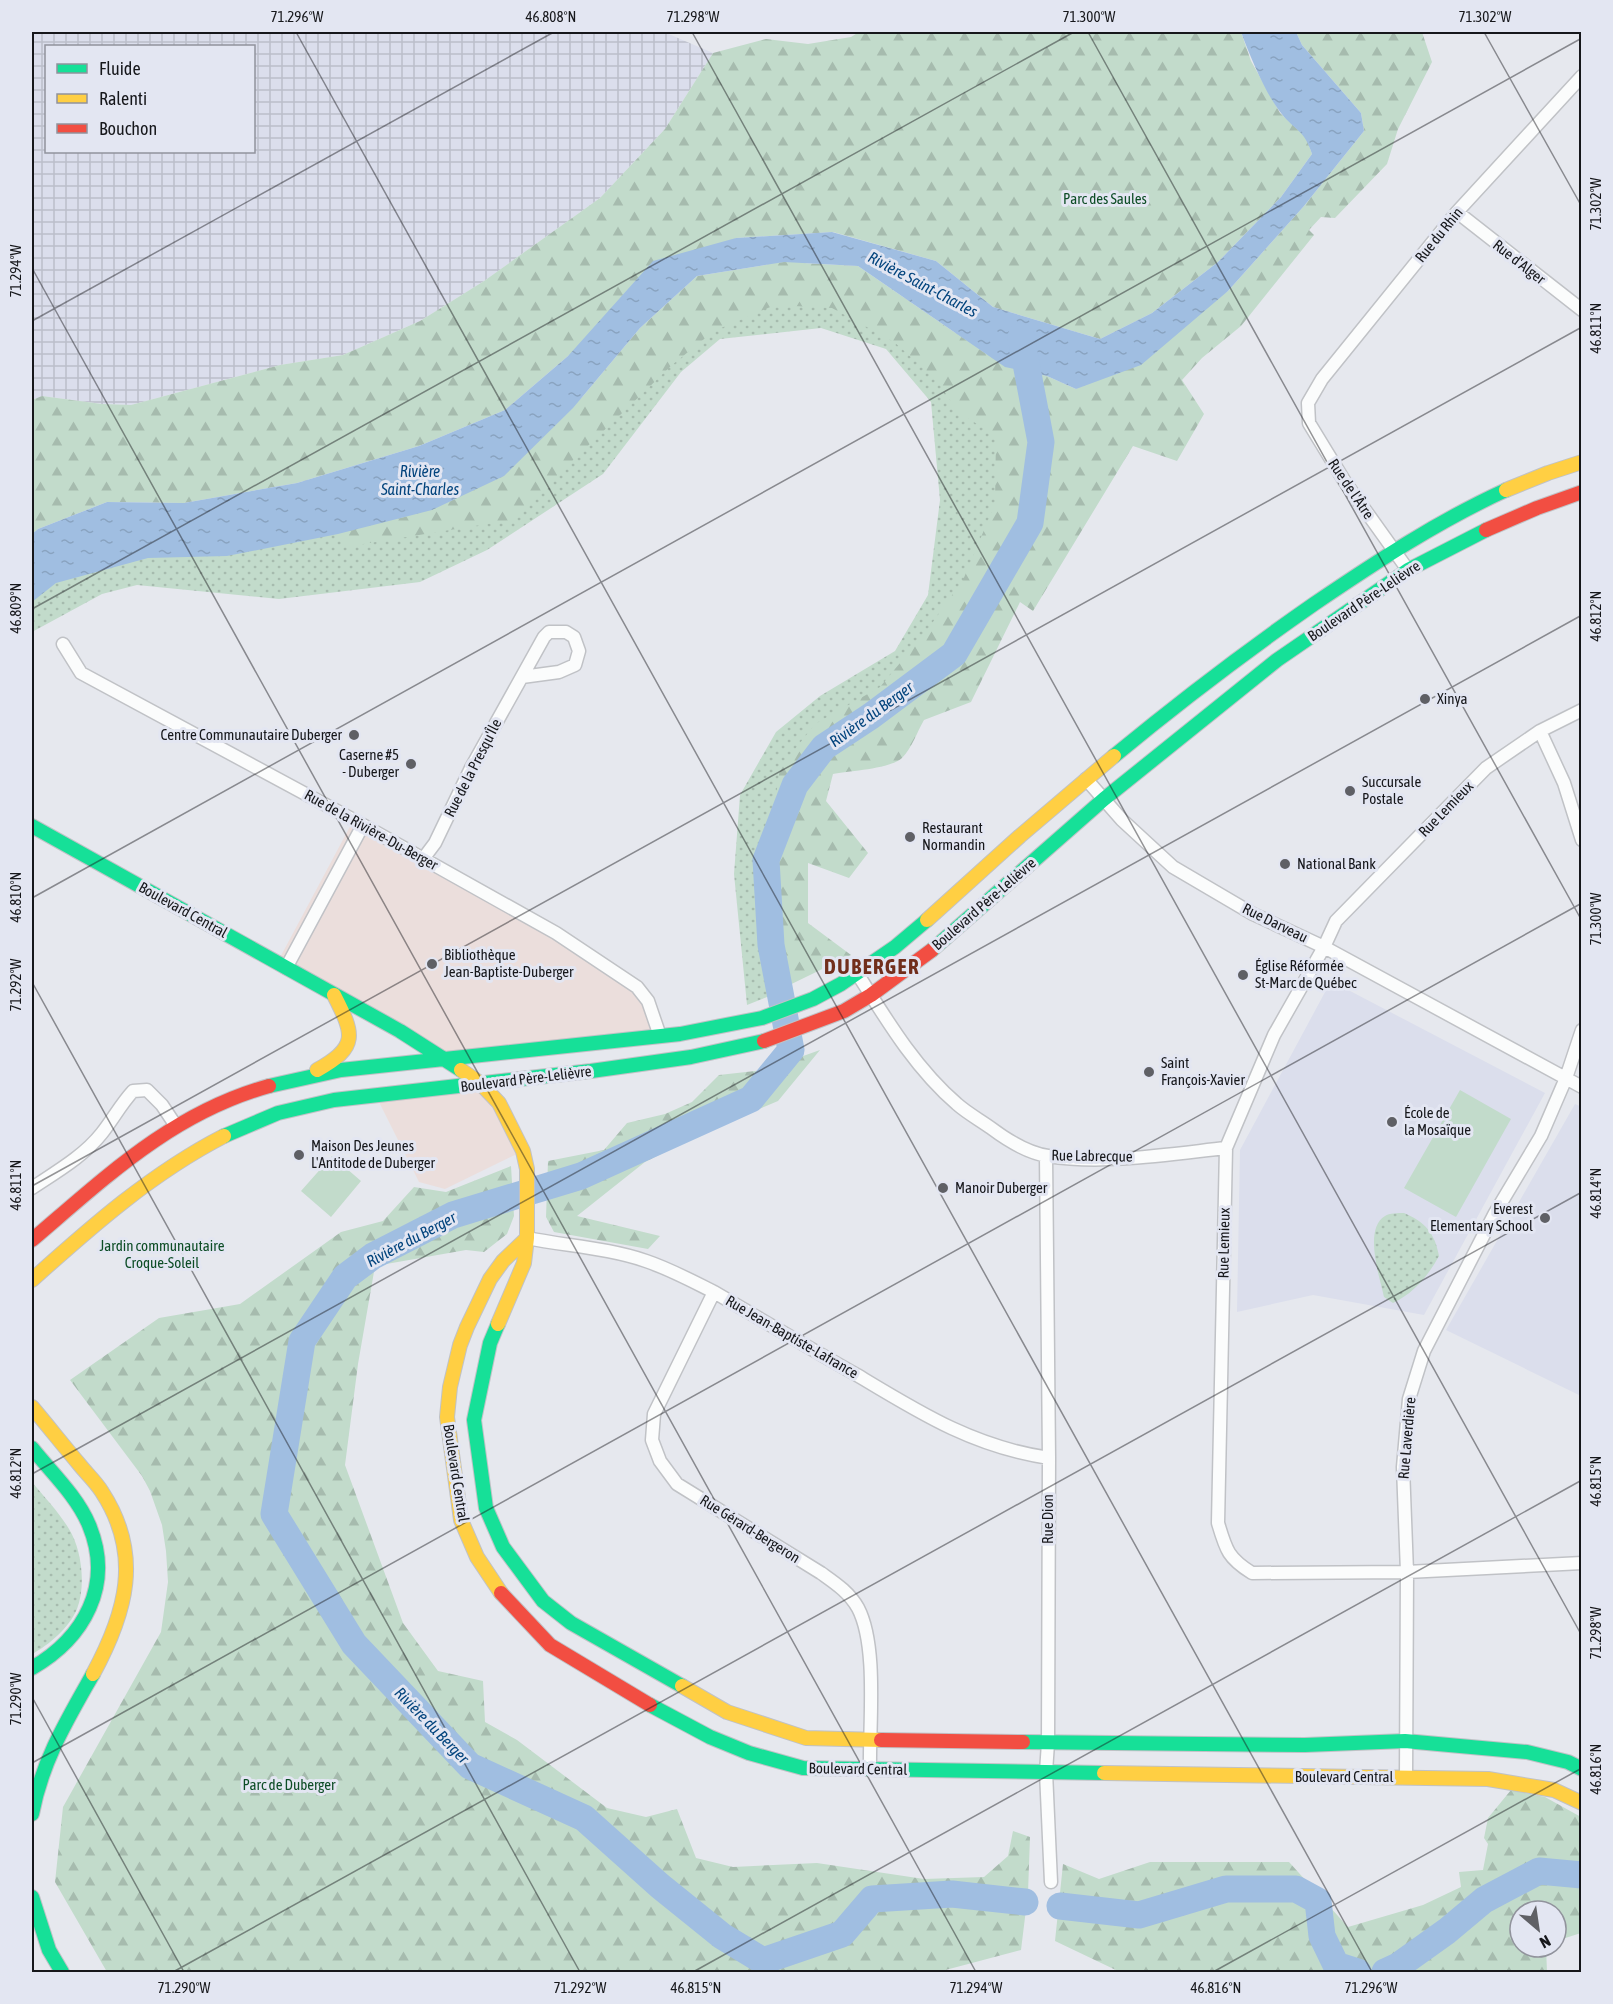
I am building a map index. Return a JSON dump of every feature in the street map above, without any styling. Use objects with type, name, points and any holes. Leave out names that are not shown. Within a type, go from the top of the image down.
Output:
[{"type":"main road","name":"Boulevard Père-Lelièvre","points":[[32,1240],[127,1159],[176,1126],[231,1099],[259,1089],[308,1075],[687,1033],[757,1019],[785,1011],[813,999],[857,973],[918,926],[1086,779],[1262,641],[1418,535],[1493,497],[1581,462]]},
{"type":"main road","name":"Boulevard Père-Lelièvre","points":[[32,1280],[123,1199],[152,1177],[184,1156],[267,1116],[320,1102],[375,1094],[649,1064],[724,1051],[760,1042],[822,1020],[871,995],[924,957],[1104,798],[1277,660],[1408,570],[1498,523],[1581,492]]},
{"type":"main road","name":"Boulevard Central","points":[[32,826],[400,1031],[480,1083],[499,1103],[523,1151],[527,1169],[527,1238],[524,1263],[490,1343],[474,1420],[481,1482],[486,1508],[503,1547],[543,1601],[571,1623],[727,1712],[806,1738],[1305,1746],[1405,1741],[1527,1752],[1568,1762],[1581,1769]]},
{"type":"main road","points":[[308,1075],[334,1062],[349,1042],[350,1026],[334,994]]},
{"type":"main road","name":"Boulevard Central","points":[[527,1238],[503,1261],[490,1279],[460,1345],[450,1387],[447,1417],[461,1520],[477,1557],[501,1593],[550,1645],[662,1712],[710,1737],[749,1753],[803,1768],[1488,1779],[1554,1790],[1581,1803]]},
{"type":"main road","points":[[32,1407],[102,1491],[120,1527],[126,1560],[126,1591],[117,1623],[100,1661],[52,1749],[37,1788],[32,1814]]},
{"type":"main road","points":[[32,1448],[89,1525],[98,1558],[92,1603],[84,1621],[72,1638],[44,1662],[32,1668]]},
{"type":"main road","points":[[32,1457],[52,1474]]},
{"type":"main road","points":[[32,1897],[49,1950],[62,1972]]},
{"type":"street","name":"Rue du Rhin","points":[[1308,403],[1322,379],[1457,212],[1581,76]]},
{"type":"street","name":"Rue d'Alger","points":[[1457,212],[1581,310]]},
{"type":"street","name":"Rue de l'Âtre","points":[[1308,403],[1309,423],[1345,482],[1408,570]]},
{"type":"street","name":"Rue de la Presqu'Île","points":[[423,859],[435,843],[471,768],[544,637],[549,632],[566,632],[574,637],[579,651],[575,665],[559,672],[522,677]]},
{"type":"street","name":"Rue de la Rivière-Du-Berger","points":[[63,644],[81,673],[363,825],[556,933],[637,987],[648,1001],[660,1036]]},
{"type":"street","name":"Rue Lemieux","points":[[1581,710],[1540,731],[1486,768],[1336,921],[1324,947],[1274,1035],[1226,1148],[1218,1523],[1224,1544],[1236,1563],[1252,1574],[1407,1572],[1581,1563]]},
{"type":"street","points":[[1540,731],[1564,783],[1581,840]]},
{"type":"street","name":"Rue Darveau","points":[[1086,779],[1122,820],[1173,867],[1253,914],[1324,947],[1581,1087]]},
{"type":"street","points":[[286,968],[363,825]]},
{"type":"street","name":"Rue Labrecque","points":[[857,973],[901,1042],[957,1105],[1011,1142],[1046,1156],[1089,1158],[1153,1156],[1226,1148]]},
{"type":"street","name":"Rue Laverdière","points":[[1406,1777],[1407,1572],[1403,1467],[1409,1399],[1424,1351],[1495,1213],[1541,1136],[1566,1078],[1581,1030]]},
{"type":"street","points":[[32,1188],[61,1169],[102,1134],[133,1091],[147,1090],[176,1126]]},
{"type":"street","name":"Rue Dion","points":[[1046,1156],[1049,1458],[1046,1772],[1051,1882]]},
{"type":"street","name":"Rue Jean-Baptiste-Lafrance","points":[[527,1238],[592,1248],[676,1272],[942,1425],[1023,1454],[1049,1458]]},
{"type":"street","name":"Rue Gérard-Bergeron","points":[[714,1292],[654,1414],[652,1440],[660,1461],[677,1484],[835,1582],[842,1587],[857,1607],[866,1628],[870,1656],[870,1770]]},
{"type":"shaded area","points":[[32,32],[664,32],[713,53],[665,129],[600,198],[484,281],[420,321],[343,355],[280,365],[131,405],[102,404],[42,396],[32,400]]},
{"type":"shaded area","points":[[354,819],[637,987],[660,1036],[443,1059],[276,965]]},
{"type":"shaded area","name":"École de la Mosaïque","points":[[1331,981],[1545,1093],[1424,1315],[1313,1295],[1237,1312],[1240,1150]]},
{"type":"shaded area","points":[[480,1083],[523,1151],[445,1189],[419,1182],[375,1094]]},
{"type":"shaded area","name":"Everest Elementary School","points":[[1575,1104],[1582,1107],[1581,1396],[1446,1330]]},
{"type":"green space","name":"Parc des Saules","points":[[859,32],[1241,32],[1251,61],[1280,113],[1306,137],[1312,154],[1281,197],[1218,262],[1152,313],[1100,339],[993,307],[936,261],[833,232],[736,238],[568,356],[505,410],[419,446],[297,483],[184,503],[107,502],[38,529],[32,534],[32,400],[42,396],[102,404],[131,405],[280,365],[343,355],[420,321],[484,281],[600,198],[665,129],[713,53],[766,39],[808,44],[851,37]]},
{"type":"green space","points":[[1296,32],[1422,32],[1432,62],[1398,129],[1387,164],[1335,218],[1321,217],[1309,230],[1314,235],[1241,326],[1202,358],[1182,380],[1204,414],[1177,461],[1133,446],[1033,611],[1020,602],[971,702],[924,720],[909,750],[896,762],[833,774],[826,801],[868,853],[849,878],[808,863],[808,923],[851,955],[767,996],[761,897],[780,768],[815,724],[880,687],[925,633],[963,580],[995,504],[996,436],[958,412],[936,379],[894,342],[832,308],[775,305],[714,331],[672,365],[511,520],[351,546],[338,534],[432,510],[504,476],[573,408],[640,328],[697,276],[784,262],[858,266],[1005,367],[1047,376],[1076,389],[1228,291],[1304,206],[1364,131],[1361,113],[1302,45]]},
{"type":"green space","points":[[783,253],[1031,368],[1033,524],[831,751],[782,944],[792,987],[747,1005],[734,874],[740,795],[776,732],[820,696],[895,651],[928,595],[940,500],[931,402],[886,349],[821,328],[720,339],[681,372],[603,474],[487,550],[420,582],[279,599],[137,585],[102,594],[32,632],[32,597],[55,580],[147,554],[430,507]]},
{"type":"green space","points":[[820,1050],[778,1101],[702,1133],[645,1162],[577,1216],[660,1236],[648,1249],[554,1232],[546,1217],[548,1161],[604,1150],[627,1123],[665,1114],[692,1102],[719,1075],[764,1070]]},
{"type":"green space","points":[[1460,1090],[1511,1119],[1456,1217],[1404,1188]]},
{"type":"green space","points":[[332,1156],[361,1181],[331,1217],[301,1191]]},
{"type":"green space","name":"Parc de Duberger","points":[[511,1166],[514,1216],[507,1234],[484,1252],[466,1250],[375,1266],[358,1364],[345,1465],[403,1623],[438,1671],[483,1681],[485,1722],[517,1740],[607,1808],[646,1817],[677,1809],[696,1858],[733,1867],[817,1863],[924,1879],[984,1877],[1008,1856],[1013,1831],[1030,1837],[1028,1893],[1021,1950],[938,1972],[107,1972],[55,1882],[63,1807],[161,1632],[168,1582],[162,1525],[150,1491],[142,1476],[70,1380],[159,1318],[240,1304],[341,1232],[383,1221],[414,1187],[446,1192]]},
{"type":"green space","points":[[1404,1213],[1418,1220],[1428,1229],[1435,1241],[1439,1256],[1420,1283],[1393,1303],[1384,1297],[1375,1254],[1375,1231],[1378,1222],[1385,1216]]},
{"type":"green space","points":[[32,1482],[69,1529],[80,1557],[82,1579],[80,1600],[69,1623],[52,1641],[32,1654]]},
{"type":"green space","points":[[1511,1790],[1545,1797],[1581,1817],[1581,1933],[1568,1937],[1568,1899],[1508,1899],[1508,1959],[1546,1959],[1547,1972],[1120,1972],[1055,1941],[1063,1864],[1099,1879],[1150,1862],[1289,1862],[1348,1927],[1423,1905],[1461,1887],[1459,1872],[1483,1870],[1488,1844],[1484,1838],[1488,1818]]},
{"type":"water","name":"Rivière Saint-Charles","points":[[1241,32],[1296,32],[1302,45],[1361,113],[1364,131],[1304,206],[1228,291],[1141,365],[1076,389],[1047,376],[1005,367],[858,266],[784,262],[697,276],[640,328],[573,408],[504,476],[432,510],[338,534],[227,556],[148,558],[56,583],[32,602],[32,534],[38,529],[107,502],[184,503],[297,483],[419,446],[505,410],[568,356],[653,261],[736,238],[832,232],[936,261],[993,307],[1100,339],[1152,313],[1218,262],[1281,197],[1312,154],[1302,135],[1281,113],[1269,95]]},
{"type":"waterway","name":"Rivière du Berger","points":[[1021,337],[1041,442],[1030,523],[954,654],[871,716],[824,747],[795,785],[766,860],[771,945],[791,1050],[751,1099],[581,1176],[453,1215],[373,1256],[345,1277],[302,1341],[274,1514],[354,1644],[470,1766],[584,1818],[660,1886],[722,1936],[763,1961],[842,1934],[872,1899],[952,1894],[1025,1902]]},
{"type":"waterway","name":"Rivière du Berger","points":[[1385,1972],[1398,1966],[1447,1931],[1484,1900],[1539,1871],[1582,1875]]},
{"type":"waterway","name":"Rivière du Berger","points":[[1060,1906],[1139,1915],[1226,1889],[1296,1889],[1318,1901],[1322,1936],[1336,1965],[1358,1972]]},
{"type":"traffic: fast","points":[[1114,756],[1212,678],[1314,604],[1432,529],[1506,490]]},
{"type":"traffic: fast","points":[[932,950],[1104,799],[1277,660],[1408,570],[1486,530]]},
{"type":"traffic: fast","points":[[32,826],[400,1031],[461,1070]]},
{"type":"traffic: fast","points":[[269,1086],[341,1070],[680,1034],[762,1018],[813,999],[841,984],[895,947],[927,920]]},
{"type":"traffic: fast","points":[[224,1136],[278,1113],[334,1100],[591,1071],[691,1057],[764,1041]]},
{"type":"traffic: fast","points":[[498,1324],[490,1343],[474,1420],[486,1508],[503,1547],[543,1601],[571,1623],[682,1686]]},
{"type":"traffic: fast","points":[[32,1448],[71,1494],[84,1514],[96,1547],[98,1568],[96,1589],[79,1625],[50,1656],[32,1668]]},
{"type":"traffic: fast","points":[[32,1814],[49,1759],[93,1674]]},
{"type":"traffic: fast","points":[[650,1705],[710,1737],[749,1753],[803,1768],[1104,1773]]},
{"type":"traffic: fast","points":[[1023,1742],[1305,1745],[1405,1741],[1527,1752],[1568,1762],[1582,1769]]},
{"type":"traffic: fast","points":[[32,1897],[49,1950],[62,1972]]},
{"type":"traffic: slow","points":[[1506,490],[1582,462]]},
{"type":"traffic: slow","points":[[927,920],[1020,836],[1114,756]]},
{"type":"traffic: slow","points":[[317,1070],[340,1054],[349,1038],[346,1020],[334,995]]},
{"type":"traffic: slow","points":[[461,1070],[480,1083],[499,1103],[523,1151],[527,1169],[527,1238],[524,1263],[498,1324]]},
{"type":"traffic: slow","points":[[32,1280],[100,1220],[147,1184],[224,1136]]},
{"type":"traffic: slow","points":[[501,1593],[477,1557],[461,1520],[447,1417],[450,1387],[460,1345],[467,1327],[490,1279],[503,1261],[527,1238]]},
{"type":"traffic: slow","points":[[32,1407],[100,1488],[115,1515],[123,1538],[126,1561],[121,1606],[105,1651],[93,1674]]},
{"type":"traffic: slow","points":[[682,1686],[727,1712],[806,1738],[881,1740]]},
{"type":"traffic: slow","points":[[1104,1773],[1488,1779],[1554,1790],[1582,1803]]},
{"type":"traffic: jam","points":[[1486,530],[1582,492]]},
{"type":"traffic: jam","points":[[764,1041],[844,1011],[871,995],[932,950]]},
{"type":"traffic: jam","points":[[32,1240],[114,1171],[171,1130],[234,1098],[269,1086]]},
{"type":"traffic: jam","points":[[501,1593],[550,1645],[650,1705]]},
{"type":"traffic: jam","points":[[881,1740],[1023,1742]]},
{"type":"place","name":"Xinya","points":[[1425,699]]},
{"type":"place","name":"Centre Communautaire Duberger","points":[[354,735]]},
{"type":"place","name":"Caserne #5 - Duberger","points":[[411,764]]},
{"type":"place","name":"Succursale Postale","points":[[1350,791]]},
{"type":"place","name":"Restaurant Normandin","points":[[910,837]]},
{"type":"place","name":"National Bank","points":[[1285,864]]},
{"type":"place","name":"Bibliothèque Jean-Baptiste-Duberger","points":[[432,964]]},
{"type":"place","name":"Église Réformée St-Marc de Québec","points":[[1243,975]]},
{"type":"place","name":"Saint François-Xavier","points":[[1149,1072]]},
{"type":"place","name":"École de la Mosaïque","points":[[1392,1122]]},
{"type":"place","name":"Maison Des Jeunes L'Antitode de Duberger","points":[[299,1155]]},
{"type":"place","name":"Manoir Duberger","points":[[943,1188]]},
{"type":"place","name":"Everest Elementary School","points":[[1545,1218]]},
{"type":"district","name":"DUBERGER","points":[[872,967]]},
{"type":"park label","name":"Jardin communautaire Croque-Soleil","points":[[162,1254]]}]
